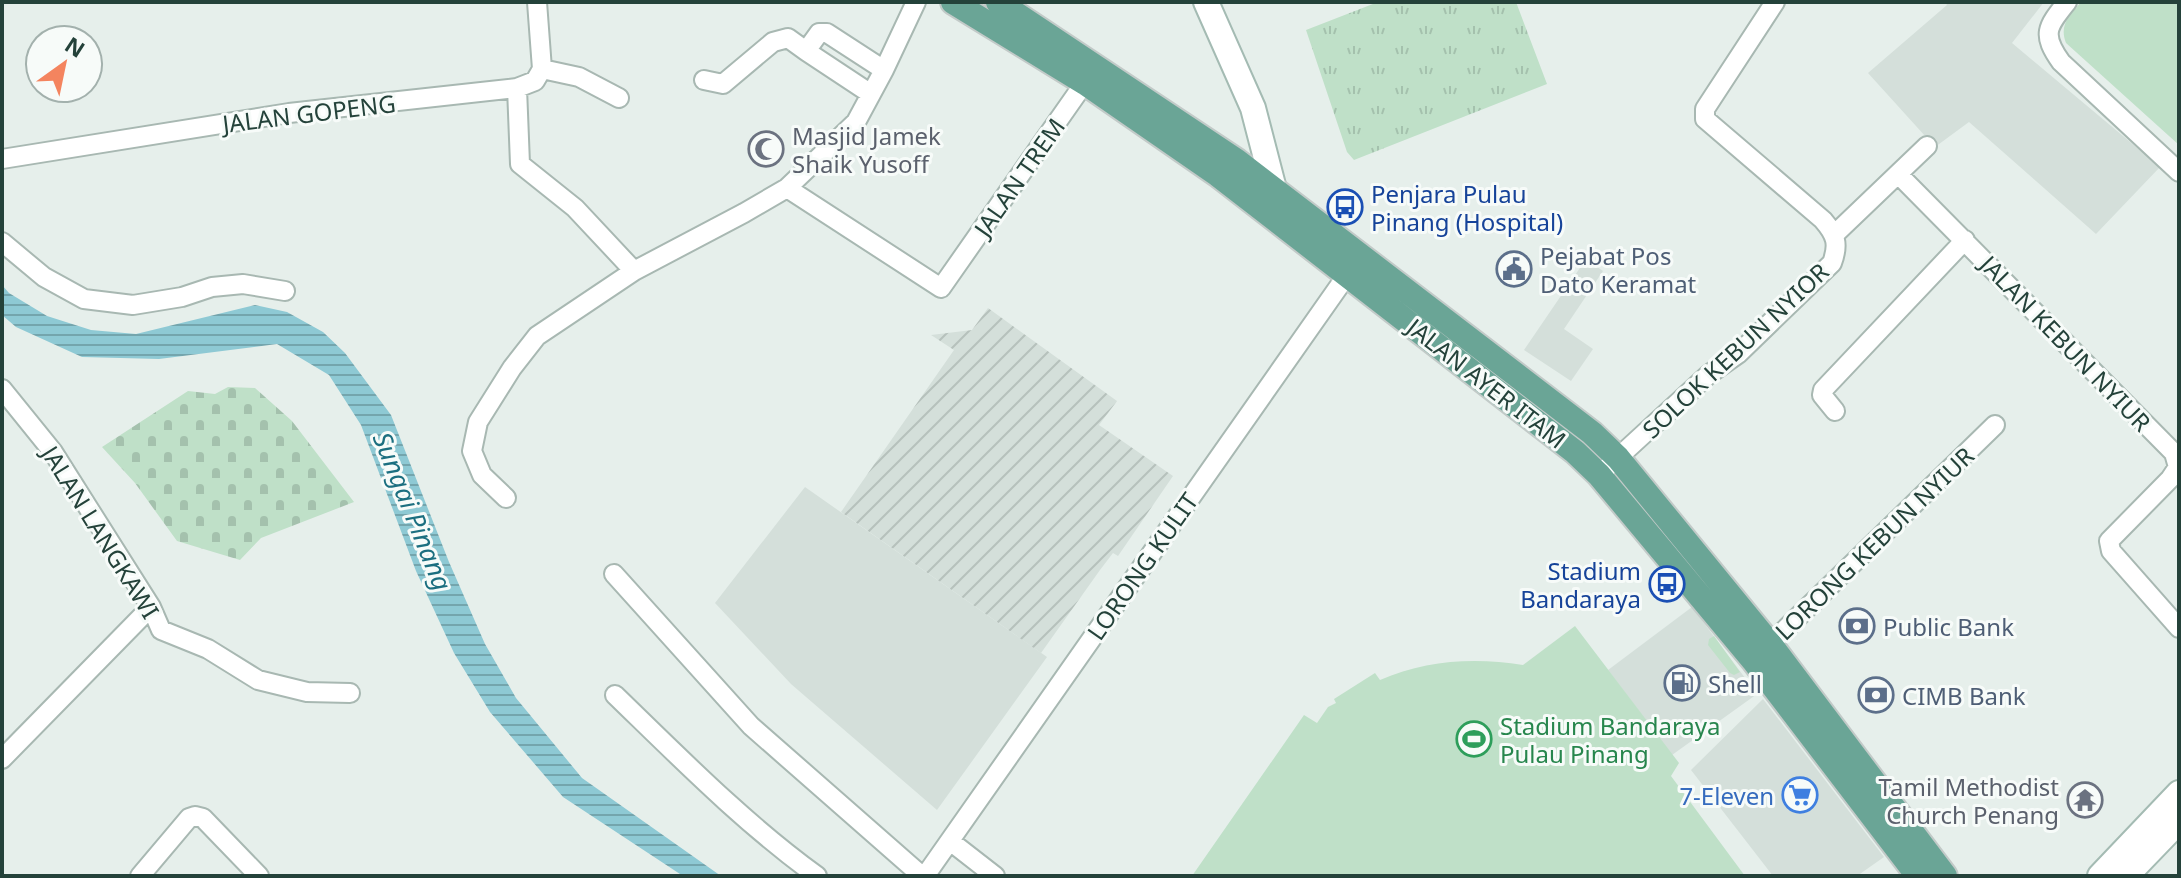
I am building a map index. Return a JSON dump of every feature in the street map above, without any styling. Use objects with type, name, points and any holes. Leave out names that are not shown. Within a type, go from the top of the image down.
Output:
[{"type":"main road","name":"JALAN AYER ITAM","points":[[953,2],[1090,74],[1217,147],[1274,189],[1354,265],[1599,475],[1762,652],[1945,876]]},
{"type":"main road","name":"JALAN AYER ITAM","points":[[998,2],[1218,175],[1533,385],[1618,458],[1762,652],[1918,876]]},
{"type":"street","points":[[537,2],[542,69],[535,81],[517,88],[520,164],[575,208],[634,271]]},
{"type":"street","points":[[506,498],[482,475],[472,451],[478,422],[512,368],[537,336],[634,271],[787,188],[856,122],[916,2]]},
{"type":"street","points":[[1206,2],[1253,108],[1274,189]]},
{"type":"street","name":"SOLOK KEBUN NYIOR","points":[[1599,475],[1708,375],[1738,354],[1832,263],[1837,250],[1835,234],[1823,220],[1705,119],[1705,109],[1775,2]]},
{"type":"street","points":[[2067,2],[2050,23],[2047,39],[2051,48],[2061,62],[2179,172]]},
{"type":"street","points":[[806,51],[819,33],[827,33],[884,70]]},
{"type":"street","points":[[704,80],[723,84],[773,42],[788,38],[871,94]]},
{"type":"street","points":[[542,69],[579,77],[619,98]]},
{"type":"street","name":"JALAN TREM","points":[[787,188],[941,288],[1090,74]]},
{"type":"street","name":"JALAN GOPENG","points":[[2,159],[289,113],[517,88]]},
{"type":"street","points":[[1835,234],[1927,146]]},
{"type":"street","name":"JALAN KEBUN NYIUR","points":[[1898,174],[2174,453],[2178,467],[2170,479],[2109,541],[2111,551],[2179,628]]},
{"type":"street","points":[[1835,411],[1822,395],[1823,390],[1965,240]]},
{"type":"street","points":[[2,242],[44,277],[84,299],[133,305],[182,297],[212,287],[243,284],[285,291]]},
{"type":"street","name":"LORONG KULIT","points":[[923,876],[1354,265]]},
{"type":"street","name":"JALAN LANGKAWI","points":[[2,389],[53,452],[151,607],[161,630],[208,649],[258,680],[307,692],[350,693]]},
{"type":"street","name":"LORONG KEBUN NYIUR","points":[[1762,652],[1995,425]]},
{"type":"street","points":[[614,574],[751,726],[923,876]]},
{"type":"street","points":[[2,759],[151,607]]},
{"type":"street","points":[[615,695],[714,791],[817,876]]},
{"type":"street","points":[[2100,876],[2179,793]]},
{"type":"street","points":[[140,876],[189,818],[195,816],[203,818],[259,876]]},
{"type":"street","points":[[2126,876],[2179,821]]},
{"type":"street","points":[[950,841],[995,876]]},
{"type":"shaded area","points":[[1945,2],[2044,2],[2012,43],[2160,167],[2096,234],[1969,122],[1935,147],[1868,73],[1947,5]]},
{"type":"shaded area","points":[[1586,259],[1603,271],[1564,329],[1593,349],[1571,381],[1524,350]]},
{"type":"shaded area","points":[[988,308],[1117,401],[1099,425],[1173,476],[1118,556],[1113,553],[1041,653],[841,512],[954,350],[931,335],[972,330]]},
{"type":"shaded area","points":[[805,487],[1047,657],[937,810],[791,684],[715,603]]},
{"type":"shaded area","points":[[1692,607],[1757,694],[1672,755],[1608,670]]},
{"type":"shaded area","points":[[1763,699],[1884,857],[1857,876],[1773,876],[1691,770]]},
{"type":"green space","points":[[1378,2],[1516,2],[1547,84],[1354,160],[1347,152],[1306,30]]},
{"type":"green space","points":[[2081,2],[2179,2],[2179,145],[2066,43],[2065,26]]},
{"type":"green space","points":[[228,387],[255,388],[292,421],[354,502],[261,538],[240,560],[177,541],[135,483],[102,447],[188,391],[215,394]]},
{"type":"green space","name":"Stadium Bandaraya Pulau Pinang","points":[[1575,626],[1679,763],[1671,776],[1745,876],[1192,876],[1304,715],[1317,723],[1328,707],[1336,703],[1334,699],[1375,673],[1380,680],[1415,668],[1450,662],[1487,661],[1523,665]]},
{"type":"green space","points":[[1714,636],[1740,672],[1730,673],[1708,645],[1709,639]]},
{"type":"water","name":"Sungai Pinang","points":[[2,285],[9,293],[47,316],[91,330],[136,334],[255,305],[287,312],[323,332],[345,353],[391,415],[485,644],[516,698],[582,778],[721,876],[683,876],[563,797],[490,712],[454,653],[416,571],[361,425],[329,375],[277,344],[159,359],[82,357],[16,327],[2,315]]},
{"type":"place","name":"Masjid Jamek Shaik Yusoff","points":[[766,149]]},
{"type":"place","name":"Penjara Pulau Pinang (Hospital)","points":[[1345,207]]},
{"type":"place","name":"Pejabat Pos Dato Keramat","points":[[1514,269]]},
{"type":"place","name":"Stadium Bandaraya","points":[[1667,584]]},
{"type":"place","name":"Public Bank","points":[[1857,626]]},
{"type":"place","name":"Shell","points":[[1682,683]]},
{"type":"place","name":"CIMB Bank","points":[[1876,695]]},
{"type":"place","name":"Stadium Bandaraya Pulau Pinang","points":[[1474,739]]},
{"type":"place","name":"7-Eleven","points":[[1800,795]]},
{"type":"place","name":"Tamil Methodist Church Penang","points":[[2085,800]]}]
